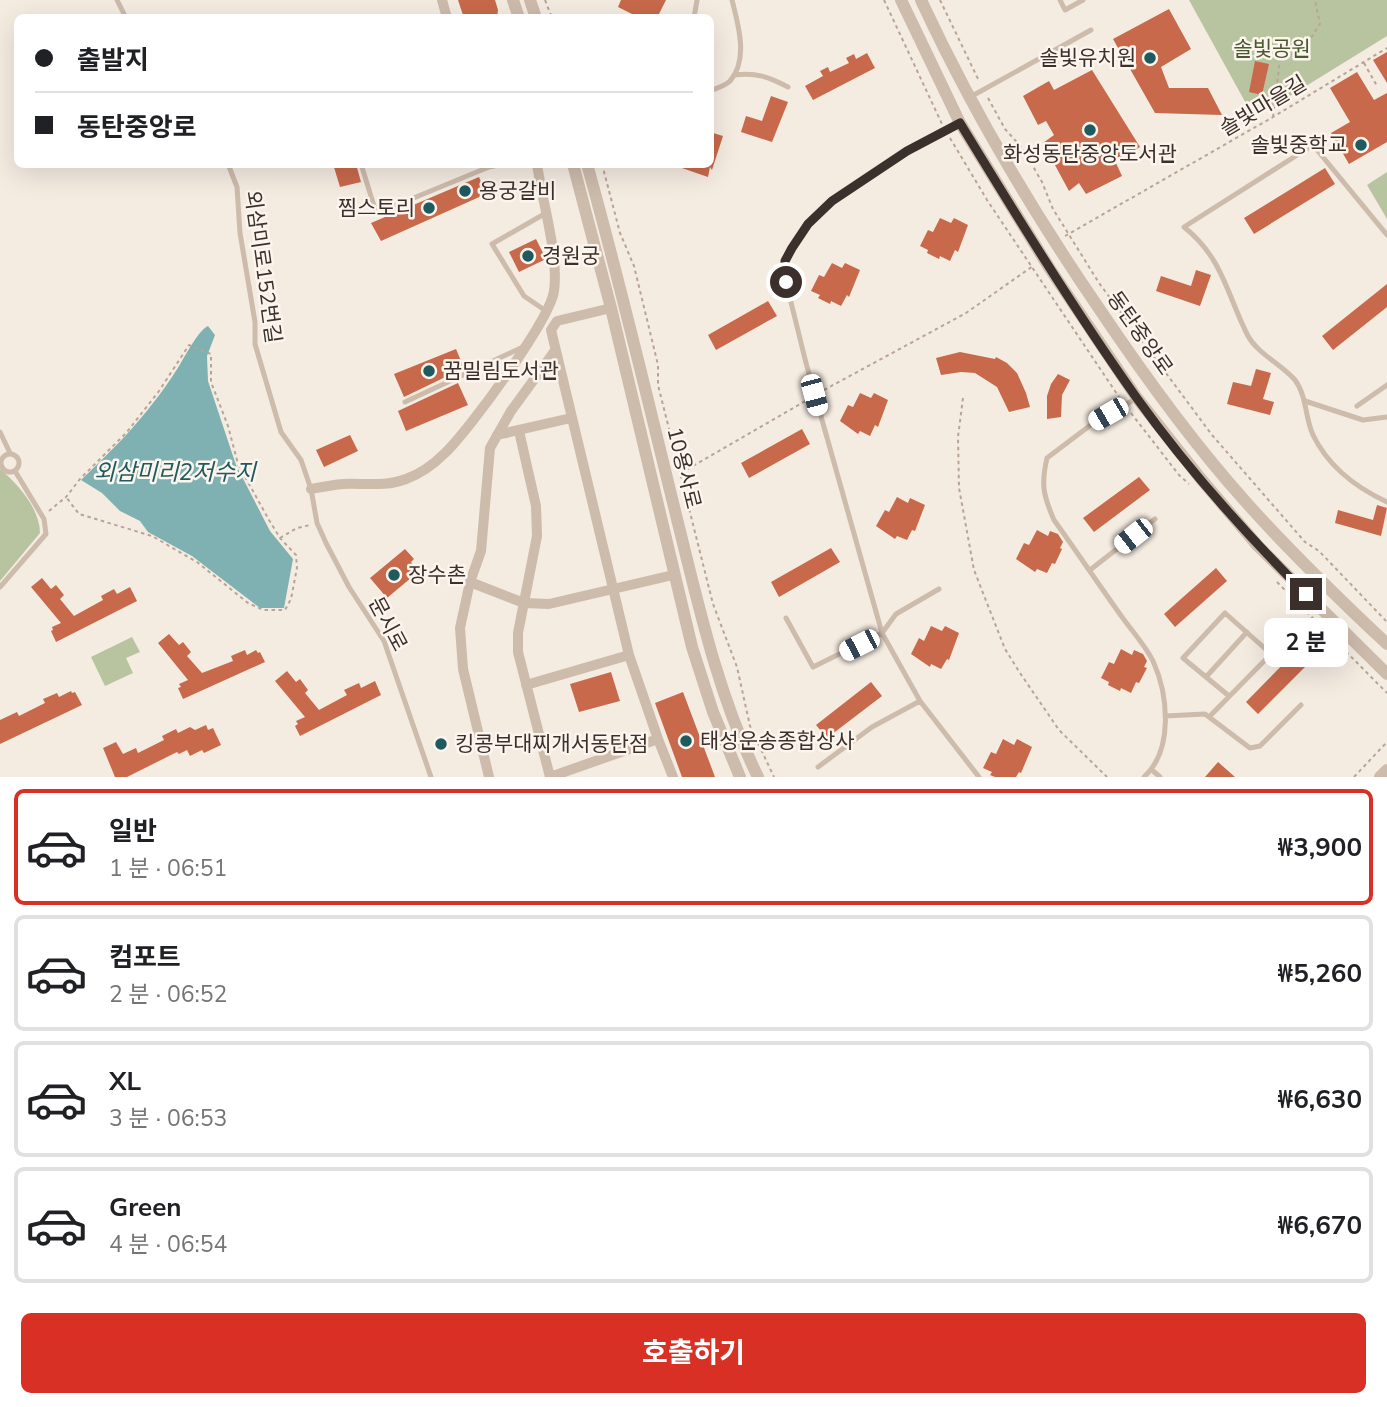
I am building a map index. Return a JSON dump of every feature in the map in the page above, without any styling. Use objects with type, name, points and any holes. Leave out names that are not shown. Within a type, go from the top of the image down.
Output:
[{"type":"street","name":"동탄중앙로","points":[[901,0],[960,123],[1051,269],[1137,398],[1258,545],[1387,674]]},
{"type":"street","name":"동탄중앙로","points":[[921,0],[969,98],[1021,190],[1131,356],[1208,457],[1269,528],[1387,644]]},
{"type":"street","points":[[311,489],[340,484],[385,484],[405,480],[426,469],[446,453],[460,436],[527,344],[547,311],[554,293],[555,274],[538,168]]},
{"type":"street","name":"10용사로","points":[[574,168],[611,307],[673,575],[700,674],[740,777]]},
{"type":"street","name":"10용사로","points":[[588,168],[620,285],[705,636],[736,726],[758,777]]},
{"type":"street","points":[[611,307],[556,321],[551,330],[554,352],[629,655],[657,739],[673,777]]},
{"type":"street","points":[[489,777],[461,656],[460,628],[470,582],[481,551],[490,448],[511,411],[554,352]]},
{"type":"street","points":[[497,435],[571,418]]},
{"type":"street","points":[[519,431],[536,506],[537,536],[518,633],[518,652],[550,777],[657,739]]},
{"type":"street","points":[[470,582],[524,603],[549,604],[673,575]]},
{"type":"street","points":[[526,685],[629,655]]},
{"type":"street","points":[[1380,777],[1387,770]]},
{"type":"lane","points":[[714,89],[729,83],[741,49],[740,30],[732,0]]},
{"type":"lane","points":[[1060,0],[1065,10],[1083,0]]},
{"type":"lane","points":[[969,98],[1091,30]]},
{"type":"lane","points":[[734,75],[750,72],[765,75],[788,87]]},
{"type":"lane","points":[[960,123],[907,151],[832,201],[808,224],[785,261],[786,282],[809,374],[882,633],[920,701],[979,777]]},
{"type":"lane","points":[[1387,235],[1313,145],[1184,227],[1199,239],[1226,279],[1235,310],[1251,340],[1296,381],[1305,401],[1313,435],[1339,472],[1387,502]]},
{"type":"lane","name":"외삼미로152번길","points":[[230,168],[237,187],[240,233],[255,322],[255,344],[281,432],[301,460],[311,489]]},
{"type":"lane","points":[[362,168],[373,206],[382,211],[487,168]]},
{"type":"lane","points":[[546,213],[492,244],[524,296],[547,311]]},
{"type":"lane","points":[[405,402],[527,344]]},
{"type":"lane","points":[[1357,406],[1387,385]]},
{"type":"lane","points":[[1137,398],[1092,424],[1047,458],[1042,479],[1044,497],[1055,520],[1152,659],[1163,689],[1163,743],[1152,770],[1144,777]]},
{"type":"lane","points":[[1305,401],[1363,419],[1387,417]]},
{"type":"lane","points":[[0,432],[10,453],[16,455],[19,460],[15,471],[9,472],[2,467],[2,458],[10,453]]},
{"type":"lane","points":[[0,587],[46,534],[41,514],[15,471]]},
{"type":"lane","name":"문시로","points":[[311,489],[317,523],[349,587],[384,642],[431,777]]},
{"type":"lane","points":[[1090,570],[1155,519]]},
{"type":"lane","points":[[786,618],[813,667],[882,633],[897,614],[939,589]]},
{"type":"lane","points":[[1209,717],[1230,696],[1271,654],[1225,613],[1182,658],[1230,696]]},
{"type":"lane","points":[[1206,677],[1247,632]]},
{"type":"lane","points":[[818,767],[872,727],[920,701]]},
{"type":"lane","points":[[1165,716],[1205,714],[1250,748],[1260,746],[1301,705]]},
{"type":"lane","points":[[1152,770],[1160,777]]},
{"type":"path","points":[[940,0],[1005,129],[1023,149],[1054,209],[1098,283],[1247,477],[1305,542],[1319,551],[1387,622]]},
{"type":"path","points":[[1273,117],[1280,59],[1303,50],[1320,24],[1315,0]]},
{"type":"path","name":"솔빛마을길","points":[[1152,187],[1387,48]]},
{"type":"path","points":[[1364,62],[1377,86]]},
{"type":"path","points":[[603,168],[620,233],[637,278],[658,366],[658,385],[713,604],[737,667],[750,726],[774,777]]},
{"type":"path","points":[[41,514],[66,498],[80,479],[127,432],[159,391],[189,345],[211,354],[211,382],[228,426],[238,464],[281,538],[296,555],[297,568],[291,599],[285,610],[263,610],[248,603],[197,562],[152,536],[79,514],[66,498]]},
{"type":"path","points":[[963,398],[958,437],[958,488],[974,570],[1005,649],[1020,673],[1059,730],[1107,777]]},
{"type":"path","points":[[281,538],[297,527],[317,523]]},
{"type":"path","points":[[1354,777],[1387,742]]},
{"type":"green space","name":"솔빛공원","points":[[1189,0],[1387,0],[1387,36],[1254,118]]},
{"type":"green space","points":[[1387,172],[1387,219],[1367,185]]},
{"type":"green space","points":[[0,469],[21,490],[32,506],[40,533],[0,581]]},
{"type":"green space","points":[[132,637],[140,652],[126,658],[133,673],[105,686],[91,657]]},
{"type":"water","name":"외삼미리2저수지","points":[[208,326],[215,335],[207,356],[208,381],[236,465],[270,531],[293,559],[284,608],[260,608],[192,556],[148,532],[140,521],[120,511],[102,493],[81,480],[142,417],[195,340]]},
{"type":"building","points":[[458,0],[495,0],[498,10],[498,14],[463,14]]},
{"type":"building","points":[[621,0],[666,0],[659,14],[632,14],[618,7]]},
{"type":"building","name":"솔빛유치원","points":[[1169,9],[1191,49],[1161,67],[1169,88],[1208,88],[1222,115],[1155,113],[1113,39]]},
{"type":"building","points":[[1387,52],[1387,83],[1373,60]]},
{"type":"building","points":[[867,53],[875,68],[813,100],[805,86],[823,76],[820,71],[828,67],[830,72],[849,63],[846,58],[854,54],[856,59]]},
{"type":"building","points":[[1255,61],[1269,64],[1262,95],[1249,92]]},
{"type":"building","name":"화성동탄중앙도서관","points":[[1092,70],[1140,147],[1115,161],[1122,176],[1086,194],[1079,183],[1069,191],[1043,143],[1054,135],[1046,121],[1038,125],[1023,96],[1049,81],[1054,90]]},
{"type":"building","points":[[1357,72],[1374,100],[1387,93],[1387,142],[1349,164],[1331,133],[1350,122],[1330,88]]},
{"type":"building","points":[[771,96],[788,102],[772,142],[741,132],[746,116],[762,121]]},
{"type":"building","points":[[714,133],[723,136],[714,164]]},
{"type":"building","points":[[334,168],[357,168],[361,182],[340,187]]},
{"type":"building","points":[[682,168],[710,168],[708,177]]},
{"type":"building","points":[[1325,168],[1335,184],[1254,234],[1244,218]]},
{"type":"building","points":[[479,177],[486,194],[381,241],[371,223]]},
{"type":"building","points":[[940,218],[951,223],[954,218],[968,225],[958,252],[955,250],[950,261],[927,253],[928,250],[920,246],[928,230],[933,232]]},
{"type":"building","name":"경원궁","points":[[536,239],[546,259],[519,272],[509,252]]},
{"type":"building","points":[[832,263],[842,268],[845,263],[860,270],[849,297],[847,295],[841,306],[818,298],[820,295],[811,291],[819,275],[824,277]]},
{"type":"building","points":[[1196,270],[1211,275],[1200,306],[1156,291],[1161,276],[1191,286]]},
{"type":"building","points":[[1387,284],[1387,307],[1333,350],[1322,336]]},
{"type":"building","points":[[768,301],[777,316],[716,350],[708,335]]},
{"type":"building","name":"꿈밀림도서관","points":[[456,349],[464,368],[404,397],[394,374]]},
{"type":"building","points":[[960,352],[995,359],[996,357],[1007,363],[1017,373],[1030,407],[1009,412],[997,387],[975,373],[941,375],[936,358]]},
{"type":"building","points":[[1256,369],[1271,373],[1263,399],[1274,402],[1270,415],[1227,404],[1233,382],[1251,386]]},
{"type":"building","points":[[1058,374],[1070,380],[1062,395],[1061,417],[1047,419],[1047,396]]},
{"type":"building","points":[[458,383],[468,405],[406,431],[398,411]]},
{"type":"building","points":[[860,393],[871,398],[874,393],[888,400],[878,427],[875,425],[870,436],[860,431],[858,434],[840,421],[848,405],[853,407]]},
{"type":"building","points":[[802,429],[810,444],[749,478],[741,463]]},
{"type":"building","points":[[350,435],[358,451],[324,467],[316,450]]},
{"type":"building","points":[[1139,477],[1150,490],[1094,532],[1083,518]]},
{"type":"building","points":[[897,497],[908,503],[910,498],[925,505],[915,531],[912,530],[907,540],[897,536],[895,539],[876,526],[885,510],[889,512]]},
{"type":"building","points":[[1377,505],[1387,508],[1381,536],[1335,523],[1338,510],[1373,520]]},
{"type":"building","points":[[1037,530],[1048,536],[1050,531],[1058,534],[1063,542],[1055,564],[1052,563],[1047,573],[1037,569],[1035,572],[1016,559],[1024,543],[1029,545]]},
{"type":"building","points":[[831,548],[840,562],[779,597],[771,582]]},
{"type":"building","name":"장수촌","points":[[405,549],[414,559],[411,562],[418,572],[387,598],[370,578]]},
{"type":"building","points":[[1216,568],[1227,581],[1175,627],[1164,614]]},
{"type":"building","points":[[42,578],[51,589],[56,585],[64,595],[60,599],[74,616],[103,600],[101,596],[114,589],[117,594],[130,587],[137,601],[56,642],[52,627],[61,623],[31,587]]},
{"type":"building","points":[[931,626],[942,631],[945,626],[959,633],[949,660],[947,659],[941,669],[931,664],[930,667],[911,654],[919,638],[924,641]]},
{"type":"building","points":[[169,634],[179,645],[183,642],[191,652],[187,656],[202,673],[233,661],[231,656],[245,650],[247,655],[256,650],[260,652],[265,662],[183,699],[179,684],[188,680],[158,643]]},
{"type":"building","points":[[1121,649],[1132,655],[1134,650],[1143,654],[1147,661],[1144,667],[1147,668],[1131,693],[1108,685],[1109,682],[1101,678],[1109,662],[1114,664]]},
{"type":"building","points":[[1295,652],[1308,664],[1258,714],[1246,702]]},
{"type":"building","points":[[287,671],[296,682],[300,679],[308,690],[305,693],[319,710],[347,695],[344,690],[359,683],[361,688],[375,681],[381,695],[300,736],[295,726],[298,724],[296,721],[305,717],[275,681]]},
{"type":"building","points":[[611,672],[620,701],[579,712],[570,684]]},
{"type":"building","points":[[871,682],[882,696],[827,738],[816,725]]},
{"type":"building","points":[[71,691],[75,692],[82,705],[0,744],[0,720],[17,712],[19,716],[45,703],[43,699],[57,693],[59,697]]},
{"type":"building","points":[[683,692],[715,777],[682,777],[655,703]]},
{"type":"building","points":[[206,725],[208,730],[213,728],[221,745],[190,756],[187,750],[179,754],[177,752],[127,777],[115,777],[103,748],[116,742],[123,754],[136,748],[138,753],[164,740],[162,736],[176,729],[178,733],[190,727],[195,730]]},
{"type":"building","points":[[1003,739],[1014,745],[1017,739],[1032,747],[1021,773],[1016,777],[995,777],[990,775],[992,772],[983,768],[991,752],[996,754]]},
{"type":"building","points":[[1218,762],[1235,777],[1205,777]]},
{"type":"place","name":"솔빛유치원","points":[[1150,58]]},
{"type":"place","name":"화성동탄중앙도서관","points":[[1090,130]]},
{"type":"place","name":"솔빛중학교","points":[[1361,145]]},
{"type":"place","name":"용궁갈비","points":[[465,191]]},
{"type":"place","name":"찜스토리","points":[[429,208]]},
{"type":"place","name":"경원궁","points":[[528,256]]},
{"type":"place","name":"꿈밀림도서관","points":[[429,371]]},
{"type":"place","name":"장수촌","points":[[394,575]]},
{"type":"place","name":"태성운송종합상사","points":[[686,741]]},
{"type":"place","name":"킹콩부대찌개서동탄점","points":[[441,744]]},
{"type":"route","points":[[786,282],[785,261],[792,248],[808,224],[832,201],[907,151],[960,123],[1051,269],[1137,398],[1201,479],[1258,545],[1306,594]]}]
